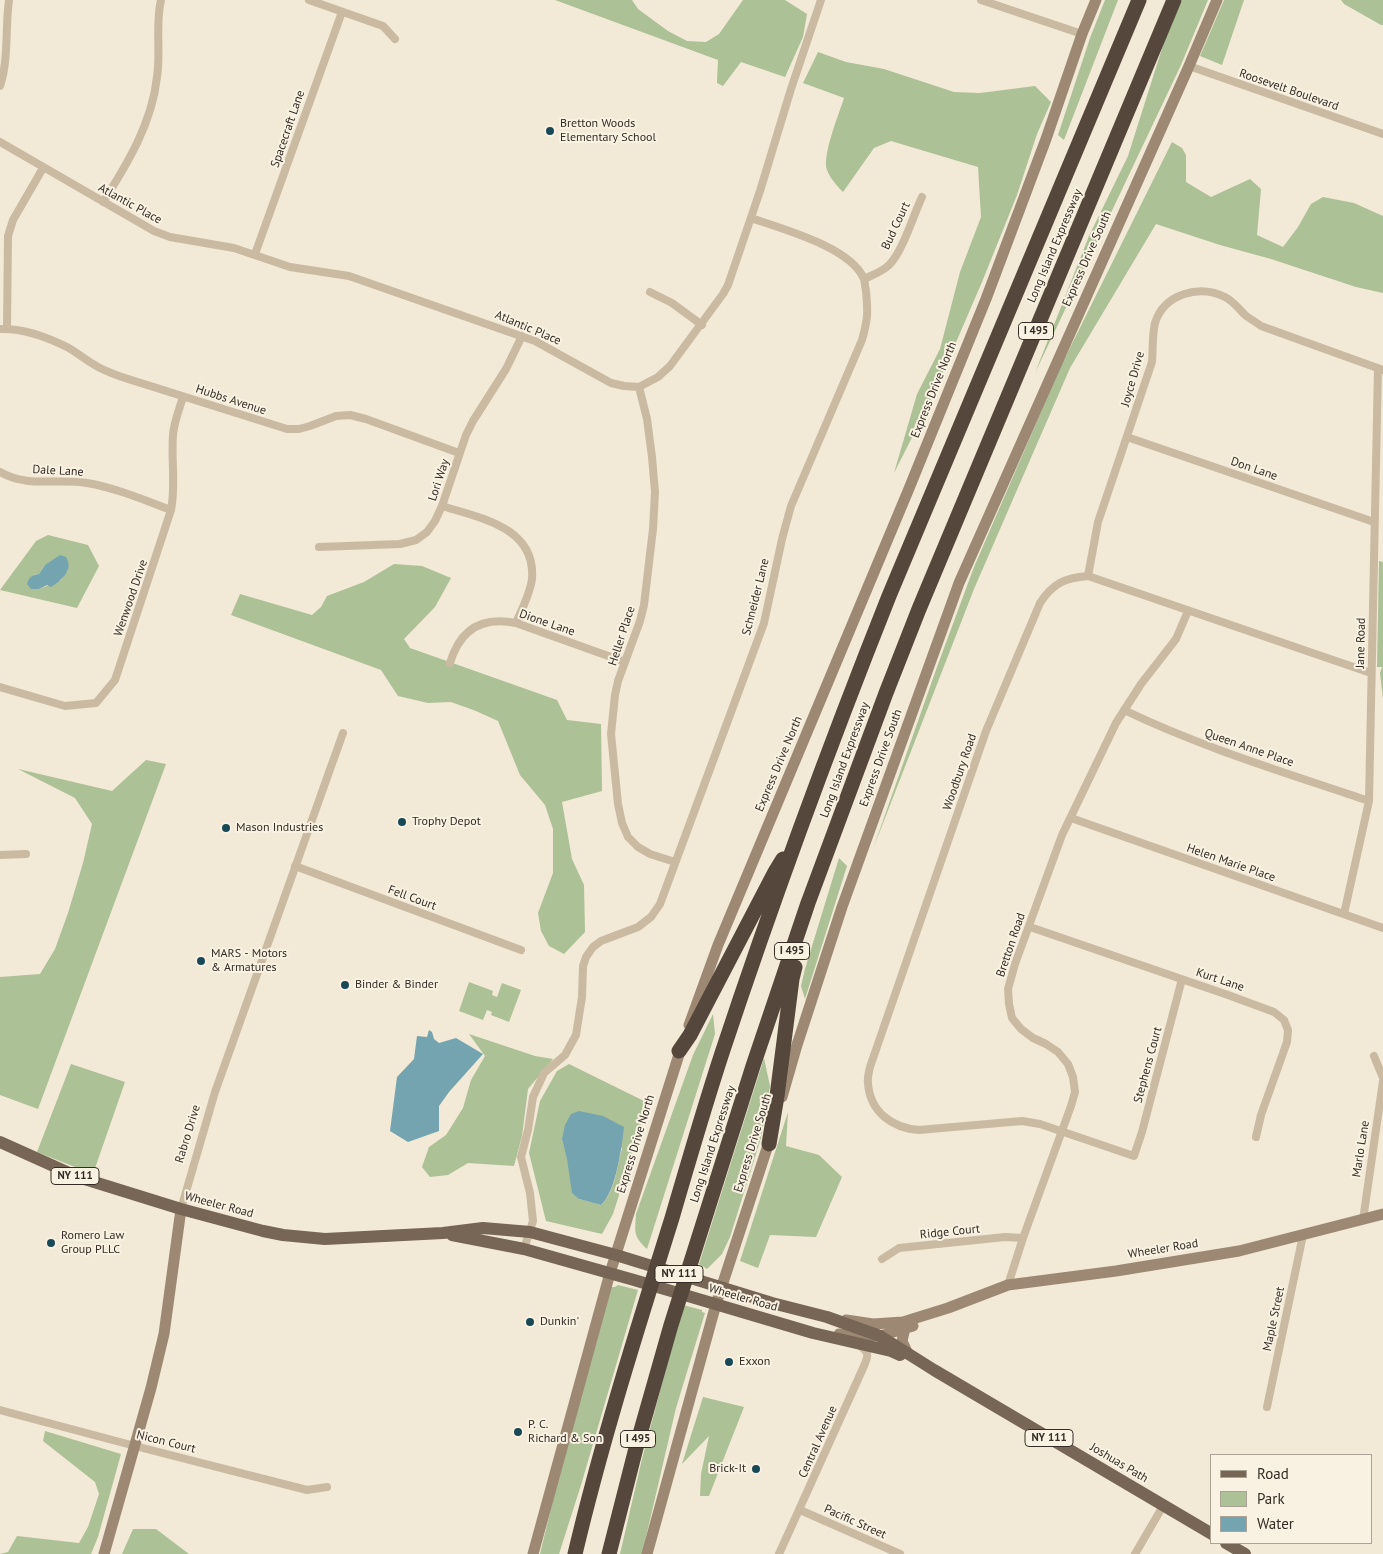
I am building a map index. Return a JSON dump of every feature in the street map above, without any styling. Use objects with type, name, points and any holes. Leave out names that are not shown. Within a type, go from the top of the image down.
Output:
[{"type":"highway","name":"Long Island Expressway","points":[[575,1554],[585,1509],[640,1316],[722,1055],[796,839],[889,596],[1139,0]]},
{"type":"highway","name":"Long Island Expressway","points":[[609,1554],[636,1448],[671,1325],[808,903],[882,702],[919,609],[1174,0]]},
{"type":"highway","points":[[679,1050],[690,1035],[775,872],[796,839]]},
{"type":"highway","points":[[769,1144],[792,979],[804,934],[808,903]]},
{"type":"highway","points":[[564,1554],[585,1509]]},
{"type":"main road","name":"Express Drive North","points":[[533,1554],[610,1273],[679,1050],[718,945],[908,491],[986,299],[1096,0]]},
{"type":"main road","name":"Express Drive South","points":[[647,1554],[716,1304],[769,1144],[797,1045],[842,907],[959,583],[1217,0]]},
{"type":"main road","name":"Wheeler Road","points":[[0,1142],[78,1177],[248,1228],[283,1235],[324,1239],[443,1233],[483,1228],[530,1232],[616,1255],[827,1318],[873,1324],[903,1322],[948,1308],[1008,1284],[1116,1271],[1230,1252],[1383,1214]]},
{"type":"main road","name":"Rabro Drive","points":[[104,1554],[151,1388],[164,1334],[181,1209]]},
{"type":"main road","name":"Wheeler Road","points":[[443,1233],[524,1249],[766,1319],[846,1336],[880,1336],[921,1323],[948,1308]]},
{"type":"main road","name":"Joshuas Path","points":[[827,1318],[880,1336],[934,1370],[1210,1533]]},
{"type":"main road","name":"Joshuas Path","points":[[766,1319],[813,1333],[891,1351],[934,1370]]},
{"type":"main road","points":[[905,1328],[902,1341],[908,1354]]},
{"type":"main road","points":[[1228,1544],[1245,1554]]},
{"type":"street","points":[[0,86],[5,63],[6,18],[9,0]]},
{"type":"street","points":[[103,202],[139,141],[148,120],[157,78],[160,0]]},
{"type":"street","points":[[309,0],[382,26],[395,39]]},
{"type":"street","points":[[639,387],[658,377],[670,366],[702,325],[728,285],[821,0]]},
{"type":"street","points":[[981,0],[1082,34]]},
{"type":"street","name":"Spacecraft Lane","points":[[255,254],[342,12]]},
{"type":"street","name":"Roosevelt Boulevard","points":[[1189,66],[1383,134]]},
{"type":"street","name":"Atlantic Place","points":[[0,142],[103,202],[170,237],[218,244],[255,254],[290,267],[349,276],[522,336],[550,349],[611,383],[639,387]]},
{"type":"street","points":[[3,329],[8,236],[13,220],[44,168]]},
{"type":"street","name":"Bud Court","points":[[864,279],[888,266],[897,254],[922,197]]},
{"type":"street","points":[[751,218],[832,248],[846,257],[864,279]]},
{"type":"street","name":"Schneider Lane","points":[[524,1249],[533,1221],[530,1193],[521,1157],[528,1130],[533,1097],[544,1073],[565,1055],[576,1035],[580,1011],[583,966],[592,947],[602,941],[638,927],[651,917],[660,904],[764,623],[791,506],[862,340],[868,320],[864,279]]},
{"type":"street","name":"Joyce Drive","points":[[1088,576],[1098,522],[1152,362],[1153,334],[1156,321],[1162,310],[1172,299],[1186,293],[1201,290],[1215,293],[1227,298],[1261,326],[1380,369]]},
{"type":"street","points":[[650,292],[672,303],[702,325]]},
{"type":"street","name":"Hubbs Avenue","points":[[3,329],[27,332],[48,339],[67,347],[106,371],[287,429],[299,429],[336,416],[350,415],[459,453]]},
{"type":"street","name":"Lori Way","points":[[319,547],[400,544],[416,540],[427,532],[442,506],[459,453],[473,421],[506,369],[522,336]]},
{"type":"street","name":"Jane Road","points":[[1344,914],[1370,801],[1374,522],[1380,369]]},
{"type":"street","name":"Heller Place","points":[[639,387],[647,419],[652,456],[655,492],[653,529],[644,605],[615,695],[611,734],[618,804],[622,823],[628,837],[650,854],[674,862]]},
{"type":"street","name":"Wenwood Drive","points":[[0,687],[66,706],[96,703],[115,680],[171,510],[174,493],[173,435],[183,397]]},
{"type":"street","name":"Don Lane","points":[[1127,437],[1374,522]]},
{"type":"street","name":"Dale Lane","points":[[1,476],[32,482],[73,481],[101,486],[171,510]]},
{"type":"street","points":[[442,506],[502,526],[516,536],[526,549],[531,564],[532,580],[516,623]]},
{"type":"street","points":[[1088,576],[1371,673]]},
{"type":"street","name":"Woodbury Road","points":[[1088,576],[1071,578],[1058,583],[1047,591],[1040,603],[986,731],[870,1067],[868,1082],[871,1098],[880,1113],[891,1123],[907,1129],[919,1130],[1022,1121],[1040,1124],[1134,1156]]},
{"type":"street","name":"Bretton Road","points":[[1008,1284],[1075,1092],[1073,1077],[1068,1064],[1058,1052],[1032,1038],[1012,1018],[1008,1004],[1008,989],[1056,852],[1116,723],[1141,684],[1176,639],[1188,611]]},
{"type":"street","name":"Dione Lane","points":[[450,663],[459,641],[467,633],[486,623],[502,620],[516,623],[625,662]]},
{"type":"street","name":"Queen Anne Place","points":[[1124,710],[1199,743],[1370,801]]},
{"type":"street","name":"Rabro Drive","points":[[181,1209],[215,1092],[343,733]]},
{"type":"street","name":"Helen Marie Place","points":[[1071,818],[1383,928]]},
{"type":"street","points":[[0,855],[26,854]]},
{"type":"street","name":"Fell Court","points":[[295,866],[522,950]]},
{"type":"street","name":"Kurt Lane","points":[[1030,927],[1274,1012],[1284,1020],[1288,1030],[1287,1042],[1261,1116],[1256,1137]]},
{"type":"street","name":"Stephens Court","points":[[1134,1156],[1182,979]]},
{"type":"street","name":"Marlo Lane","points":[[1363,1220],[1383,1079],[1374,1056]]},
{"type":"street","name":"Maple Street","points":[[1268,1407],[1303,1235]]},
{"type":"street","name":"Ridge Court","points":[[882,1259],[899,1248],[1005,1237],[1023,1238]]},
{"type":"street","name":"Central Avenue","points":[[779,1554],[868,1356],[866,1351],[854,1342]]},
{"type":"street","name":"Nicon Court","points":[[0,1410],[307,1490],[327,1487]]},
{"type":"street","points":[[1135,1554],[1163,1506]]},
{"type":"street","name":"Pacific Street","points":[[800,1510],[900,1554]]},
{"type":"green space","points":[[555,0],[632,0],[638,9],[668,31],[687,41],[706,42],[719,34],[743,0],[785,0],[807,14],[803,37],[785,77],[741,62],[723,86],[717,83],[718,60]]},
{"type":"green space","points":[[1105,0],[1118,0],[1064,140],[1058,135],[1090,38]]},
{"type":"green space","points":[[1182,0],[1208,0],[1181,65],[1035,373],[1089,236],[1128,156],[1165,39]]},
{"type":"green space","points":[[1224,0],[1244,0],[1222,65],[1200,56]]},
{"type":"green space","points":[[1341,0],[1383,0],[1383,25],[1344,4]]},
{"type":"green space","points":[[818,52],[846,62],[884,69],[954,92],[980,93],[1035,86],[1051,102],[1037,134],[1017,195],[982,282],[932,398],[894,473],[917,394],[940,349],[960,272],[981,217],[978,167],[891,141],[874,148],[843,192],[830,176],[826,163],[829,145],[844,98],[803,83]]},
{"type":"green space","points":[[1172,142],[1182,148],[1186,155],[1186,182],[1211,197],[1250,179],[1261,189],[1257,235],[1283,247],[1298,227],[1311,204],[1323,197],[1354,203],[1383,216],[1383,293],[1356,287],[1156,224],[1070,368],[974,589],[873,849],[974,567],[1060,368]]},
{"type":"green space","points":[[48,535],[88,545],[99,566],[77,608],[0,590],[36,541]],"holes":[[[45,565],[68,570],[61,580],[39,589],[33,575],[39,574]]]},
{"type":"green space","points":[[1379,561],[1383,562],[1383,699],[1380,673],[1382,667],[1377,667]]},
{"type":"green space","points":[[394,564],[422,566],[451,578],[435,607],[404,639],[410,648],[557,700],[567,720],[601,724],[602,791],[562,802],[572,859],[584,885],[585,932],[564,954],[549,946],[541,931],[538,913],[553,873],[553,829],[545,805],[520,775],[498,721],[451,702],[428,703],[398,696],[381,670],[231,615],[240,594],[312,615],[321,607],[327,596],[364,582]]},
{"type":"green space","points":[[146,760],[166,764],[38,1109],[0,1095],[0,977],[40,974],[55,949],[68,913],[92,824],[75,798],[18,769],[112,791]]},
{"type":"green space","points":[[839,858],[847,866],[805,999],[801,986],[805,969]]},
{"type":"green space","points":[[469,982],[493,991],[492,995],[497,997],[502,983],[521,990],[509,1022],[491,1015],[492,1012],[487,1010],[483,1020],[459,1011]]},
{"type":"green space","points":[[713,1014],[715,1034],[647,1249],[637,1237],[636,1214],[693,1055]]},
{"type":"green space","points":[[469,1034],[535,1056],[553,1059],[528,1089],[522,1136],[514,1166],[468,1163],[448,1175],[430,1177],[422,1167],[429,1147],[446,1135],[463,1108],[471,1080],[485,1056]]},
{"type":"green space","points":[[764,1058],[770,1086],[761,1138],[730,1237],[722,1254],[707,1269],[699,1264]]},
{"type":"green space","points":[[71,1064],[125,1082],[93,1174],[37,1152]]},
{"type":"green space","points":[[569,1064],[648,1103],[613,1214],[602,1234],[546,1221],[529,1153],[540,1101],[557,1071]],"holes":[[[562,1139],[622,1148],[615,1178],[609,1194],[601,1205],[579,1199]]]},
{"type":"green space","points":[[788,1112],[786,1146],[819,1155],[842,1177],[816,1237],[770,1235],[758,1268],[740,1261]]},
{"type":"green space","points":[[618,1285],[638,1290],[559,1554],[540,1554],[611,1287]]},
{"type":"green space","points":[[683,1305],[702,1310],[705,1313],[676,1408],[642,1554],[620,1554],[642,1459]]},
{"type":"green space","points":[[703,1397],[744,1407],[709,1496],[700,1496],[701,1474],[709,1436],[682,1464]]},
{"type":"green space","points":[[45,1431],[121,1454],[98,1537],[91,1554],[0,1554],[8,1552],[17,1536],[79,1543],[88,1527],[99,1494],[95,1482],[43,1441]]},
{"type":"green space","points":[[133,1529],[156,1529],[189,1554],[122,1554]]},
{"type":"water","points":[[60,555],[66,557],[69,566],[63,578],[51,587],[47,585],[39,589],[31,589],[27,584],[30,578],[39,574],[45,565]]},
{"type":"water","points":[[429,1030],[432,1032],[434,1039],[439,1043],[456,1038],[483,1054],[439,1106],[439,1131],[408,1142],[390,1131],[397,1077],[414,1059],[417,1036],[427,1037]]},
{"type":"water","points":[[579,1111],[603,1116],[624,1127],[620,1157],[614,1180],[611,1190],[601,1205],[579,1199],[572,1193],[562,1139],[565,1125],[571,1114]]},
{"type":"place","name":"Bretton Woods Elementary School","points":[[550,131]]},
{"type":"place","name":"Trophy Depot","points":[[402,822]]},
{"type":"place","name":"Mason Industries","points":[[226,828]]},
{"type":"place","name":"MARS - Motors & Armatures","points":[[201,961]]},
{"type":"place","name":"Binder & Binder","points":[[345,985]]},
{"type":"place","name":"Romero Law Group PLLC","points":[[51,1243]]},
{"type":"place","name":"Dunkin'","points":[[530,1322]]},
{"type":"place","name":"Exxon","points":[[729,1362]]},
{"type":"place","name":"P. C. Richard & Son","points":[[518,1432]]},
{"type":"place","name":"Brick-It","points":[[756,1469]]}]
